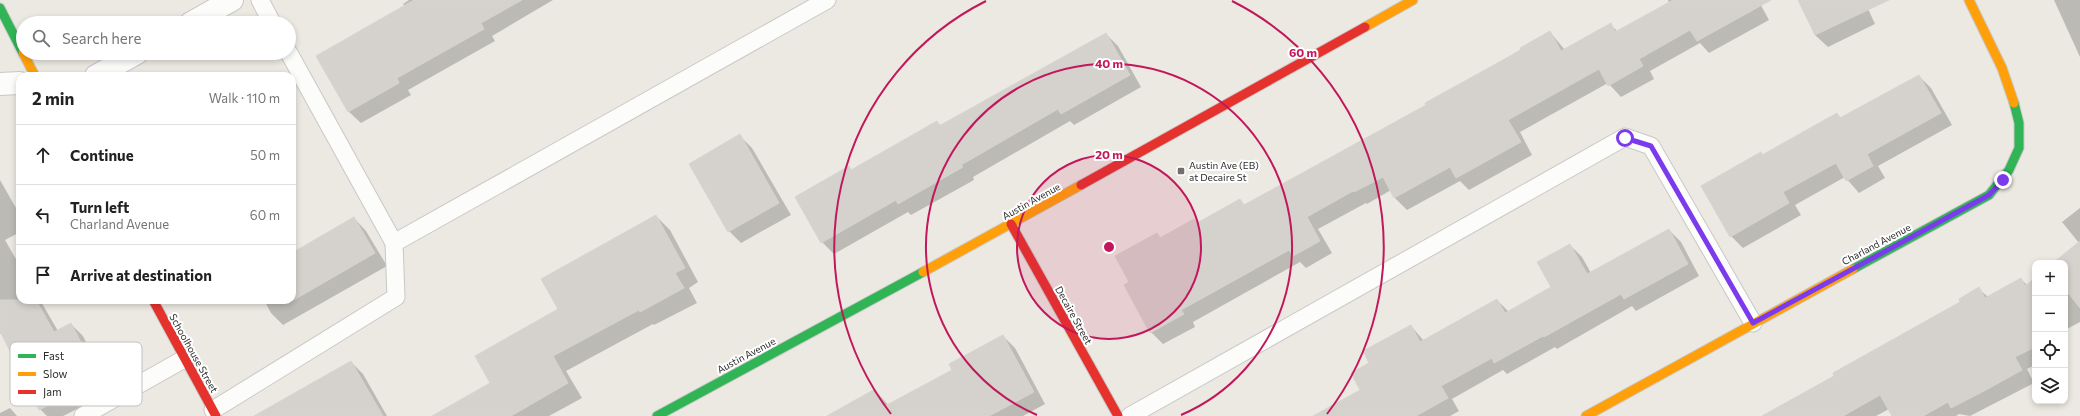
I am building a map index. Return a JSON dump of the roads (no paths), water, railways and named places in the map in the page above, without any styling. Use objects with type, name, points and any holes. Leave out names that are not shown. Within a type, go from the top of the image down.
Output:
[{"type":"street","points":[[203,16],[232,0]]},
{"type":"street","name":"Austin Avenue","points":[[657,416],[1012,224],[1413,0]]},
{"type":"street","name":"Charland Avenue","points":[[1586,416],[1753,323],[1989,195],[2003,180],[2013,163],[2020,141],[2019,122],[2006,80],[1968,0]]},
{"type":"street","points":[[0,8],[16,39]]},
{"type":"street","points":[[27,60],[33,72]]},
{"type":"street","points":[[103,72],[125,60]]},
{"type":"street","points":[[0,84],[16,83]]},
{"type":"street","name":"Decaire Street","points":[[1012,224],[1118,416]]},
{"type":"street","name":"Schoolhouse Street","points":[[155,304],[215,413]]},
{"type":"lane","points":[[260,0],[268,16]]},
{"type":"lane","points":[[394,243],[827,0]]},
{"type":"lane","points":[[215,413],[396,297],[394,243],[293,60]]},
{"type":"lane","points":[[1130,416],[1625,138],[1651,146],[1753,323]]},
{"type":"lane","points":[[142,383],[184,359]]},
{"type":"lane","points":[[83,416],[101,406]]},
{"type":"place","name":"Austin Ave (EB) at Decaire St","points":[[1181,171]]}]
